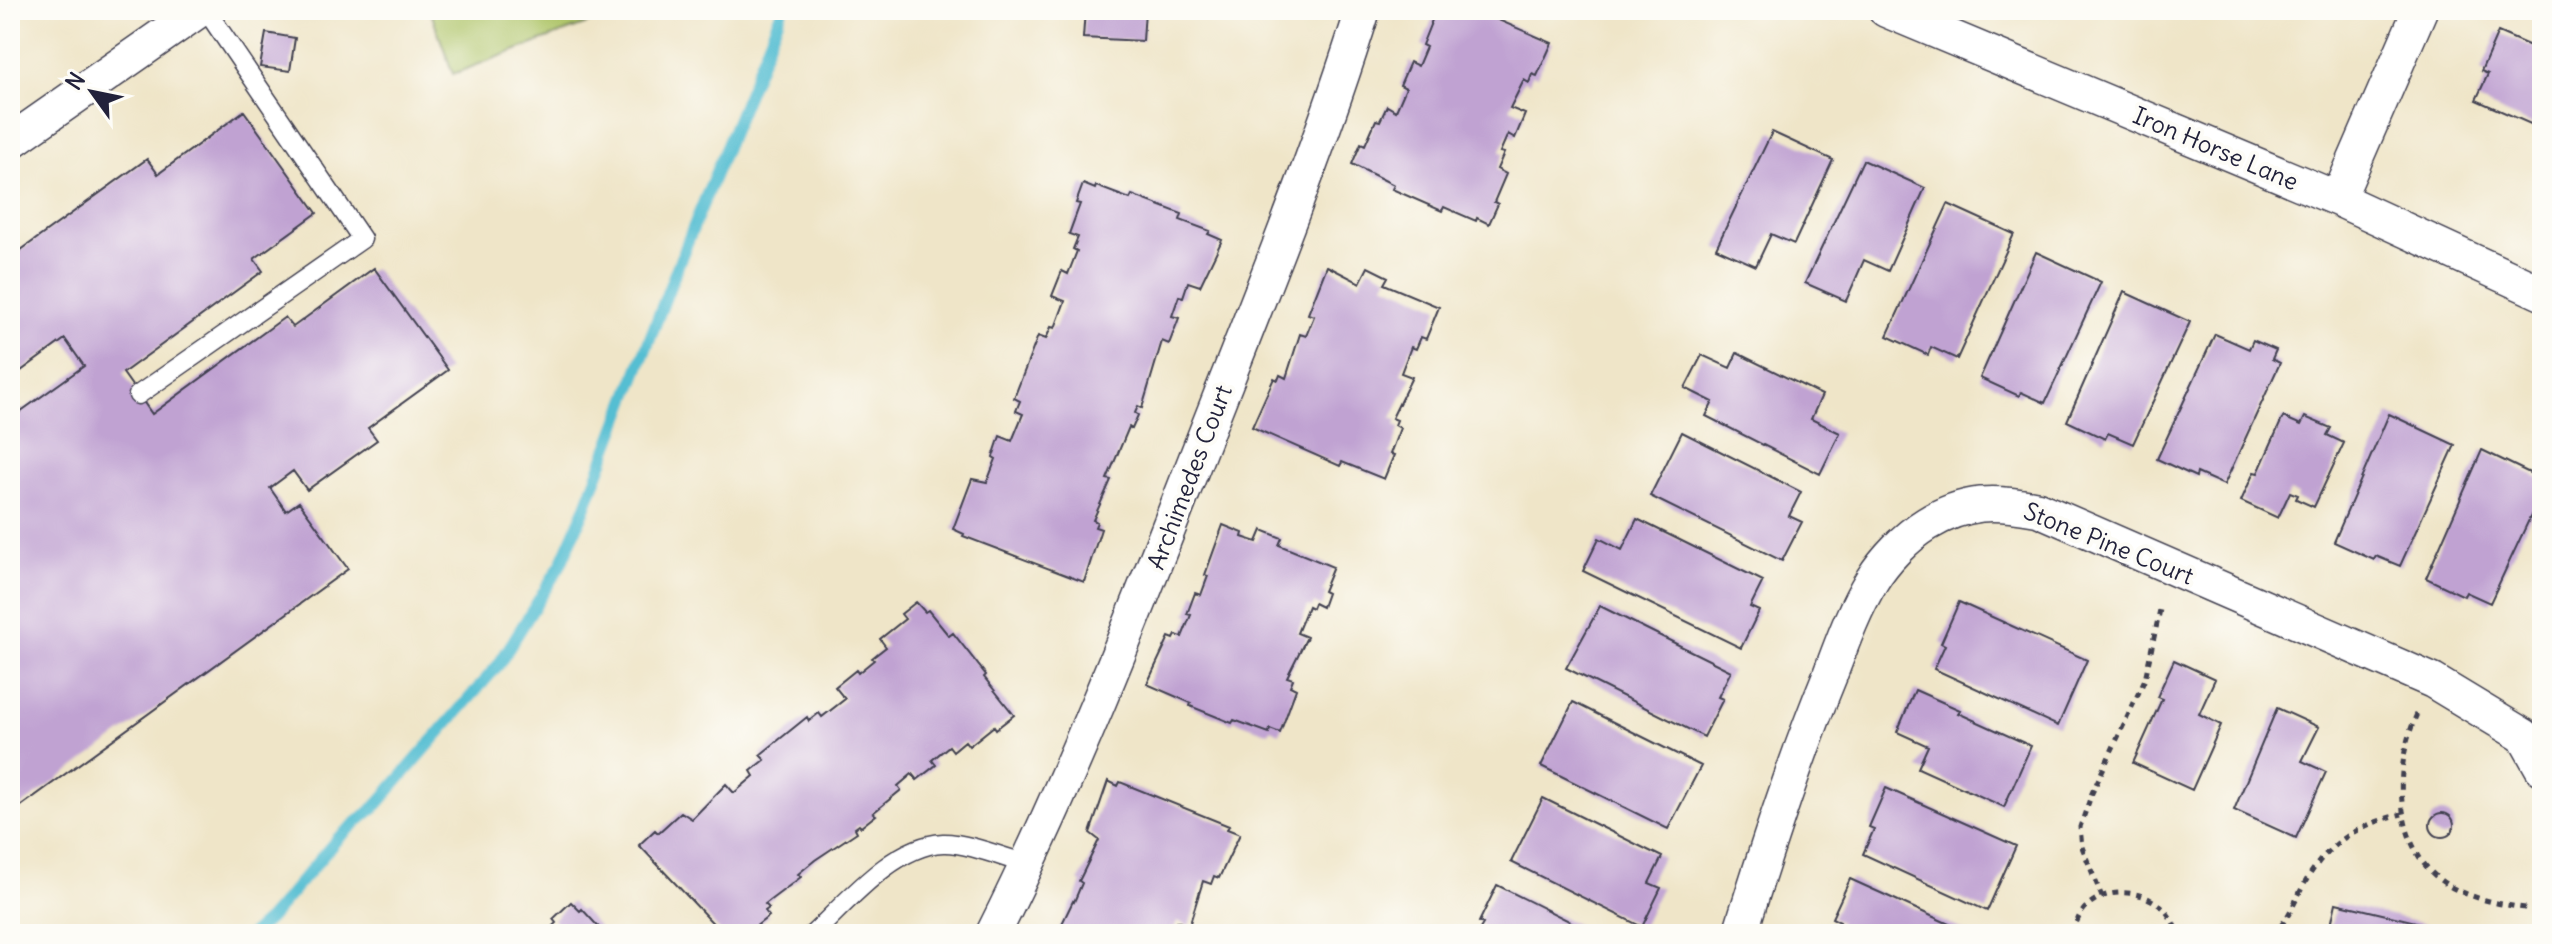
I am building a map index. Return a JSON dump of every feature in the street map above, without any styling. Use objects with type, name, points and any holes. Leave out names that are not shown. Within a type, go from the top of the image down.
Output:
[{"type":"street","points":[[10,142],[199,10]]},
{"type":"street","name":"Archimedes Court","points":[[993,934],[1114,668],[1275,257],[1363,10]]},
{"type":"street","name":"Iron Horse Lane","points":[[1886,10],[2338,199],[2542,293]]},
{"type":"street","points":[[2338,199],[2420,10]]},
{"type":"street","name":"Stone Pine Court","points":[[1740,934],[1803,741],[1853,617],[1872,579],[1899,547],[1926,525],[1953,510],[1979,503],[2004,503],[2038,509],[2533,724]]},
{"type":"street","points":[[2533,724],[2542,768]]},
{"type":"lane","points":[[138,395],[362,239],[206,10]]},
{"type":"lane","points":[[813,934],[880,871],[914,851],[943,843],[1027,864]]},
{"type":"path","points":[[2102,897],[2082,847],[2080,827],[2092,793],[2145,679],[2159,609],[2176,569]]},
{"type":"path","points":[[2433,681],[2413,723],[2402,760],[2402,814],[2416,850],[2432,873],[2455,889],[2491,902],[2542,910]]},
{"type":"path","points":[[2272,934],[2290,911],[2312,868],[2339,841],[2368,823],[2402,814]]},
{"type":"path","points":[[2074,934],[2074,927],[2086,909],[2102,897],[2123,891],[2151,898],[2167,912],[2177,934]]},
{"type":"green space","points":[[430,10],[624,10],[453,74]]},
{"type":"building","points":[[1085,10],[1145,10],[1143,41],[1083,38]]},
{"type":"building","points":[[1436,10],[1463,10],[1473,14],[1475,10],[1500,10],[1496,19],[1552,43],[1537,76],[1532,74],[1529,83],[1524,80],[1510,108],[1525,114],[1515,138],[1508,134],[1500,152],[1504,153],[1497,169],[1506,174],[1489,224],[1444,207],[1442,211],[1392,189],[1394,185],[1352,164],[1361,143],[1365,145],[1376,120],[1380,121],[1387,106],[1396,111],[1406,88],[1400,85],[1410,62],[1418,66],[1426,47],[1422,45]]},
{"type":"building","points":[[2498,32],[2542,51],[2542,129],[2476,100],[2488,74],[2481,71]]},
{"type":"building","points":[[266,33],[295,38],[290,71],[260,67]]},
{"type":"building","points":[[244,111],[317,213],[254,259],[263,271],[123,373],[152,414],[285,317],[293,327],[374,268],[448,370],[368,428],[377,440],[307,490],[293,471],[270,488],[286,511],[299,502],[348,569],[10,814],[10,419],[84,366],[65,339],[10,379],[10,258],[147,159],[158,174]]},
{"type":"building","points":[[1772,132],[1833,160],[1794,244],[1771,234],[1756,266],[1716,248]]},
{"type":"building","points":[[1863,160],[1925,188],[1888,271],[1864,260],[1846,301],[1805,283]]},
{"type":"building","points":[[1083,184],[1130,199],[1132,195],[1182,214],[1180,220],[1210,231],[1208,234],[1222,240],[1200,286],[1188,282],[1183,297],[1179,296],[1172,316],[1179,318],[1169,344],[1162,341],[1142,408],[1138,406],[1135,413],[1138,415],[1132,429],[1129,427],[1093,520],[1097,522],[1095,527],[1101,529],[1084,582],[963,536],[953,529],[972,479],[987,482],[996,459],[993,457],[1000,436],[1012,441],[1023,414],[1016,411],[1020,401],[1014,398],[1038,336],[1046,339],[1051,327],[1055,328],[1065,301],[1052,296],[1062,271],[1068,274],[1077,251],[1073,249],[1078,237],[1069,234],[1080,204],[1076,203]]},
{"type":"building","points":[[1948,204],[2014,234],[1957,359],[1931,347],[1928,355],[1887,336]]},
{"type":"building","points":[[2036,252],[2101,282],[2045,403],[2021,392],[2019,396],[1980,378]]},
{"type":"building","points":[[1327,266],[1360,283],[1368,267],[1388,277],[1384,284],[1439,307],[1426,339],[1421,337],[1416,349],[1411,347],[1401,373],[1412,377],[1392,418],[1397,420],[1395,425],[1400,428],[1384,479],[1342,462],[1340,466],[1252,427],[1274,378],[1278,380],[1280,375],[1286,378],[1300,334],[1306,336],[1314,316],[1308,314]]},
{"type":"building","points":[[2124,292],[2190,322],[2133,444],[2108,433],[2105,439],[2067,421]]},
{"type":"building","points":[[2215,334],[2249,349],[2253,340],[2276,350],[2272,359],[2280,363],[2224,485],[2197,473],[2196,477],[2157,459]]},
{"type":"building","points":[[1737,353],[1822,395],[1811,419],[1840,433],[1820,474],[1706,416],[1713,402],[1685,388],[1702,355],[1730,368]]},
{"type":"building","points":[[2389,414],[2455,445],[2400,566],[2376,556],[2374,560],[2334,542]]},
{"type":"building","points":[[2283,417],[2301,425],[2305,417],[2331,428],[2327,435],[2344,443],[2314,507],[2296,499],[2298,495],[2290,492],[2278,518],[2241,501],[2254,472],[2258,473]]},
{"type":"building","points":[[1682,432],[1801,492],[1789,516],[1802,522],[1782,561],[1650,496]]},
{"type":"building","points":[[2482,450],[2542,479],[2542,492],[2490,603],[2466,592],[2464,596],[2426,578]]},
{"type":"building","points":[[1637,519],[1763,581],[1750,607],[1759,611],[1741,648],[1583,571],[1599,538],[1622,550]]},
{"type":"building","points":[[1223,525],[1257,542],[1262,530],[1282,538],[1279,545],[1333,567],[1323,591],[1327,593],[1322,607],[1314,603],[1312,608],[1308,606],[1297,633],[1307,637],[1287,677],[1293,679],[1290,686],[1296,689],[1280,733],[1270,729],[1269,733],[1234,720],[1232,723],[1147,684],[1169,637],[1182,637],[1195,593],[1201,595],[1208,576],[1205,575]]},
{"type":"building","points":[[916,602],[925,612],[928,610],[949,636],[953,633],[1014,715],[969,746],[965,741],[953,751],[949,746],[932,760],[936,765],[917,780],[912,774],[898,786],[901,790],[873,813],[876,815],[855,828],[857,832],[815,860],[798,874],[801,877],[765,904],[769,908],[765,911],[769,916],[746,934],[723,934],[639,845],[681,812],[692,819],[726,784],[734,793],[754,776],[751,771],[765,760],[760,755],[807,717],[809,721],[819,713],[822,717],[845,699],[835,687],[874,660],[872,658],[886,647],[880,639],[905,619],[901,614]]},
{"type":"building","points":[[1959,602],[2087,660],[2058,726],[1934,669],[1945,645],[1941,643]]},
{"type":"building","points":[[1600,606],[1731,671],[1718,697],[1723,699],[1704,737],[1566,668]]},
{"type":"building","points":[[2174,660],[2215,679],[2199,714],[2221,725],[2192,790],[2133,763],[2162,699],[2157,697]]},
{"type":"building","points":[[1915,690],[2031,746],[2004,807],[1918,768],[1928,746],[1897,732]]},
{"type":"building","points":[[1573,702],[1701,766],[1668,829],[1541,766]]},
{"type":"building","points":[[2277,708],[2319,727],[2302,761],[2326,772],[2296,838],[2234,810]]},
{"type":"building","points":[[1108,781],[1118,786],[1120,782],[1229,826],[1227,829],[1240,834],[1219,878],[1214,876],[1211,884],[1203,881],[1189,926],[1177,921],[1172,934],[1057,934],[1074,902],[1082,883],[1079,881],[1099,840],[1090,833]]},
{"type":"building","points":[[1886,788],[2016,846],[1987,911],[1863,854],[1874,829],[1869,827]]},
{"type":"building","points":[[1543,798],[1662,857],[1649,883],[1661,888],[1642,927],[1511,862]]},
{"type":"building","points":[[2442,813],[2453,820],[2454,825],[2447,836],[2442,837],[2431,830],[2430,825],[2437,814]]},
{"type":"building","points":[[1850,879],[1971,934],[1834,934],[1840,922],[1832,918]]},
{"type":"building","points":[[1497,885],[1595,934],[1477,934],[1483,924],[1479,922]]},
{"type":"building","points":[[571,902],[580,911],[582,909],[605,934],[544,934],[556,923],[553,919]]},
{"type":"building","points":[[2336,903],[2462,933],[2462,934],[2329,934]]},
{"type":"waterway","points":[[252,934],[269,919],[338,838],[375,807],[499,664],[561,564],[782,10]]}]
